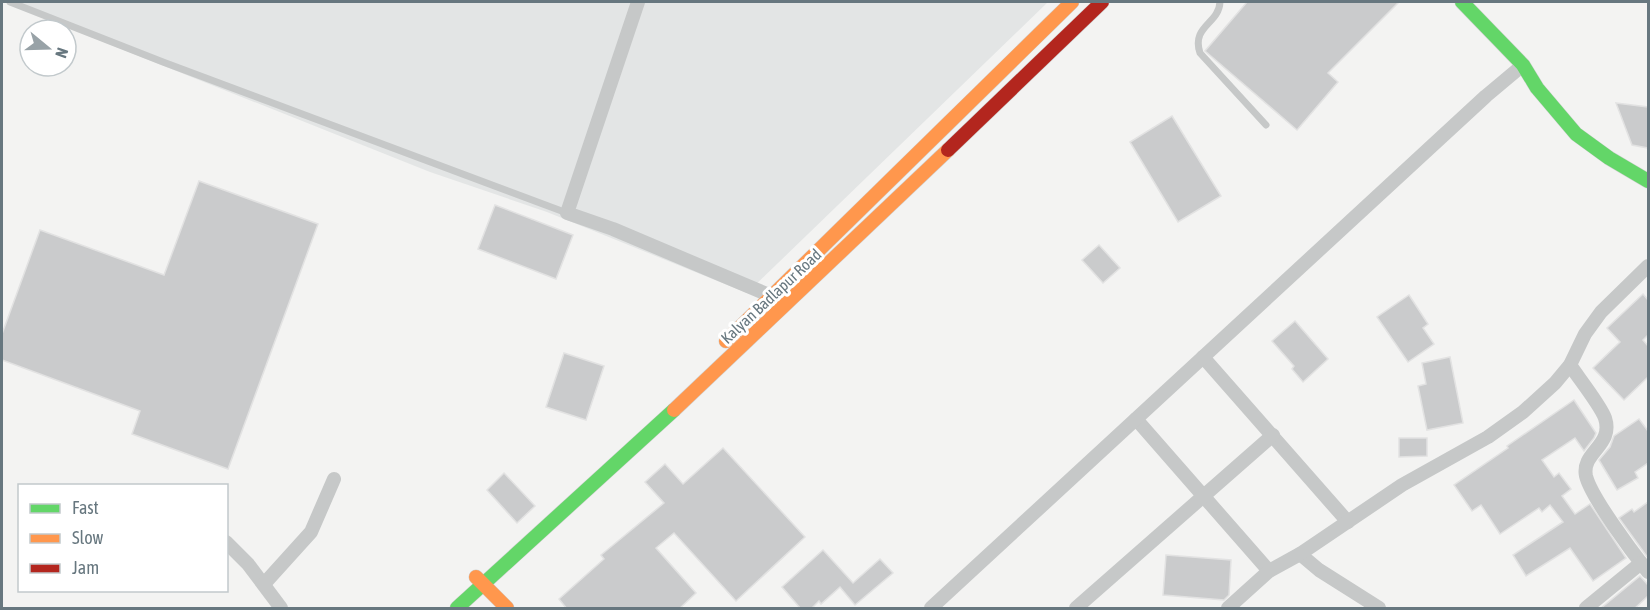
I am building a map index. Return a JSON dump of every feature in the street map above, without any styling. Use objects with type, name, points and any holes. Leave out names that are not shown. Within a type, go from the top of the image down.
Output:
[{"type":"main road","name":"Kalyan Badlapur Road","points":[[457,609],[480,581],[1072,2]]},
{"type":"main road","name":"Kalyan Badlapur Road","points":[[440,609],[480,581],[789,303],[1102,2]]},
{"type":"main road","points":[[1462,2],[1523,65],[1536,88],[1576,134],[1609,158],[1648,181]]},
{"type":"main road","points":[[480,581],[507,609]]},
{"type":"street","points":[[638,2],[567,213],[613,229],[789,303]]},
{"type":"street","points":[[931,609],[1486,96],[1523,65]]},
{"type":"street","points":[[1228,609],[1269,571],[1300,554],[1402,485],[1497,431],[1523,412],[1555,383],[1570,365],[1585,334],[1601,312],[1648,266]]},
{"type":"street","points":[[1203,357],[1348,522]]},
{"type":"street","points":[[1570,365],[1605,417],[1607,429],[1605,439],[1586,466],[1586,477],[1595,497],[1645,567],[1586,609]]},
{"type":"street","points":[[1136,419],[1269,571]]},
{"type":"street","points":[[1076,609],[1273,435]]},
{"type":"street","points":[[264,584],[310,532],[334,479]]},
{"type":"street","points":[[228,544],[248,564],[281,609]]},
{"type":"street","points":[[1300,554],[1319,570],[1379,609]]},
{"type":"lane","points":[[10,2],[567,213]]},
{"type":"lane","points":[[1220,2],[1218,13],[1199,33],[1197,41],[1200,53],[1266,125]]},
{"type":"shaded area","points":[[13,2],[1048,2],[747,293],[547,212],[430,172],[78,32],[78,18],[41,17]]},
{"type":"building","points":[[1247,2],[1399,2],[1328,73],[1338,82],[1297,130],[1205,51]]},
{"type":"building","points":[[1616,103],[1648,107],[1648,148],[1632,145]]},
{"type":"building","points":[[1172,116],[1221,196],[1178,222],[1130,142]]},
{"type":"building","points":[[199,181],[318,224],[228,469],[132,434],[140,411],[2,360],[2,334],[40,230],[164,275]]},
{"type":"building","points":[[495,205],[573,235],[556,279],[478,249]]},
{"type":"building","points":[[1099,245],[1120,268],[1103,283],[1082,260]]},
{"type":"building","points":[[1643,294],[1648,300],[1648,335],[1643,340],[1648,346],[1648,377],[1624,400],[1593,368],[1620,342],[1607,328]]},
{"type":"building","points":[[1409,295],[1428,324],[1423,328],[1434,344],[1408,362],[1377,317]]},
{"type":"building","points":[[1295,321],[1328,359],[1303,382],[1292,369],[1294,366],[1272,341]]},
{"type":"building","points":[[564,353],[604,366],[586,420],[546,407]]},
{"type":"building","points":[[1450,357],[1463,423],[1427,430],[1418,386],[1426,384],[1422,363]]},
{"type":"building","points":[[1574,400],[1596,433],[1594,438],[1584,451],[1575,438],[1542,460],[1554,477],[1559,473],[1571,489],[1562,496],[1575,514],[1590,504],[1626,558],[1593,581],[1570,548],[1526,576],[1513,555],[1563,522],[1550,505],[1542,512],[1539,508],[1500,534],[1481,505],[1472,511],[1454,485]]},
{"type":"building","points":[[1639,419],[1648,431],[1648,463],[1635,472],[1638,478],[1617,490],[1599,460],[1610,447],[1614,436]]},
{"type":"building","points":[[1399,438],[1427,438],[1427,456],[1399,457]]},
{"type":"building","points":[[723,448],[805,537],[736,601],[674,533],[656,548],[696,593],[679,609],[567,609],[559,599],[604,559],[601,555],[664,503],[645,482],[665,464],[683,484]]},
{"type":"building","points":[[504,473],[535,506],[517,523],[487,490]]},
{"type":"building","points":[[1648,502],[1648,558],[1619,518],[1632,509],[1634,512]]},
{"type":"building","points":[[823,550],[853,583],[880,559],[893,573],[855,605],[840,587],[821,604],[819,601],[811,609],[801,609],[782,587]]},
{"type":"building","points":[[1166,555],[1231,560],[1229,595],[1224,600],[1163,595]]},
{"type":"building","points":[[1640,576],[1648,585],[1648,596],[1634,609],[1600,609]]},
{"type":"traffic: fast","points":[[1462,2],[1523,65],[1537,88],[1576,134],[1609,158],[1648,181]]},
{"type":"traffic: fast","points":[[457,608],[674,410]]},
{"type":"traffic: slow","points":[[726,341],[1072,2]]},
{"type":"traffic: slow","points":[[674,410],[948,150]]},
{"type":"traffic: slow","points":[[476,577],[507,608]]},
{"type":"traffic: jam","points":[[948,150],[1102,2]]}]
